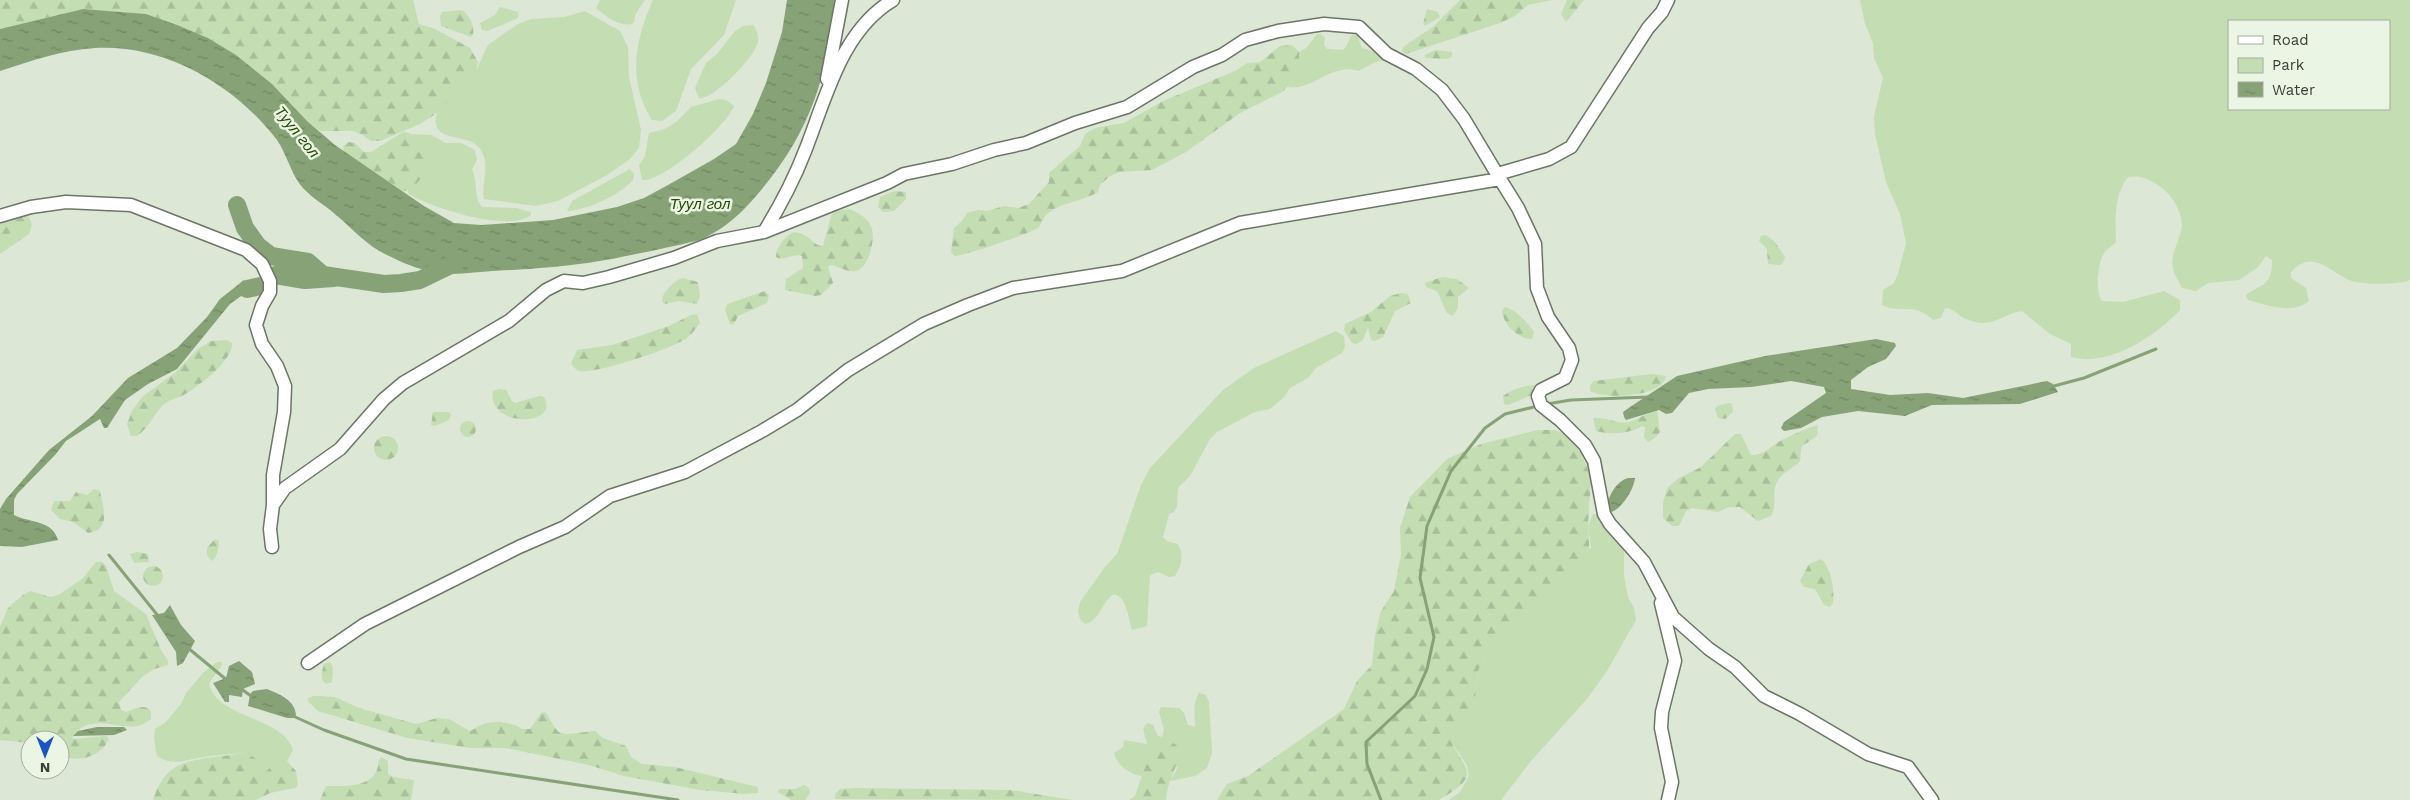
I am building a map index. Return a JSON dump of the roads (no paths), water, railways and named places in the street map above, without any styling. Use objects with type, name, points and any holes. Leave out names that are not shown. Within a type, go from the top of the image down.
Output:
[{"type":"street","points":[[823,101],[842,0]]},
{"type":"street","points":[[764,232],[787,194],[839,65],[861,27],[893,0]]},
{"type":"street","points":[[1500,179],[1501,174],[1509,170],[1549,159],[1571,147],[1648,28],[1662,12],[1668,0]]},
{"type":"street","points":[[273,505],[285,488],[340,449],[384,399],[403,383],[509,321],[546,290],[564,281],[584,283],[674,258],[717,241],[764,232],[887,183],[904,174],[952,164],[994,150],[1026,143],[1075,123],[1128,107],[1192,67],[1222,55],[1245,40],[1278,31],[1324,24],[1359,27],[1387,54],[1416,69],[1442,90],[1464,120],[1518,208],[1535,244],[1538,288],[1548,317],[1569,348],[1572,360],[1569,372],[1565,378],[1541,390],[1538,396],[1541,405],[1586,445],[1594,461],[1604,514],[1610,524],[1644,562],[1673,617],[1709,649],[1735,667],[1764,696],[1800,714],[1868,754],[1908,767],[1932,800]]},
{"type":"street","points":[[308,663],[366,624],[519,547],[565,527],[610,496],[685,472],[762,431],[797,410],[863,361],[924,324],[968,305],[1013,288],[1122,271],[1240,224],[1500,179]]},
{"type":"street","points":[[0,216],[31,207],[66,202],[131,205],[246,250],[262,264],[270,281],[270,292],[262,306],[256,325],[262,344],[278,366],[285,386],[284,412],[273,475],[273,505],[270,528],[272,547]]},
{"type":"street","points":[[1658,586],[1675,661],[1662,712],[1660,728],[1672,782],[1668,800]]},
{"type":"water","name":"Туул гол","points":[[787,0],[838,0],[822,77],[805,122],[794,144],[757,195],[732,221],[702,239],[627,256],[558,267],[445,274],[415,267],[380,251],[303,188],[277,140],[241,102],[196,72],[172,61],[147,53],[95,48],[59,54],[0,71],[0,29],[83,9],[146,14],[208,38],[236,55],[272,84],[307,121],[335,145],[424,206],[454,223],[481,225],[553,220],[617,207],[644,198],[714,159],[736,144],[753,114],[766,83],[782,32]]},
{"type":"water","points":[[244,280],[247,285],[244,294],[230,304],[177,369],[148,384],[125,400],[107,428],[104,428],[100,419],[66,441],[17,494],[14,500],[14,515],[51,528],[58,540],[22,547],[0,546],[0,509],[6,499],[49,450],[92,416],[128,378],[177,348],[207,317],[220,299]]},
{"type":"water","points":[[1876,339],[1895,343],[1896,346],[1886,359],[1868,367],[1851,380],[1851,389],[1890,395],[1928,393],[1963,398],[2047,381],[2053,384],[2058,392],[2020,404],[1932,405],[1905,416],[1858,411],[1822,417],[1801,428],[1784,431],[1781,428],[1784,422],[1826,393],[1824,387],[1791,381],[1751,387],[1708,389],[1689,393],[1672,413],[1666,414],[1659,410],[1626,420],[1624,417],[1623,412],[1677,376],[1765,356]]},
{"type":"water","points":[[1628,478],[1635,478],[1630,493],[1619,507],[1611,512],[1607,506],[1612,493],[1620,482]]},
{"type":"water","points":[[170,605],[181,625],[195,641],[183,663],[177,666],[176,652],[152,615],[164,613]]},
{"type":"water","points":[[239,661],[252,672],[255,684],[243,689],[242,697],[229,695],[229,702],[225,702],[213,683],[226,678],[229,666]]},
{"type":"water","points":[[267,689],[281,695],[293,705],[296,715],[294,718],[287,718],[248,706],[250,694],[253,691]]},
{"type":"water","points":[[97,727],[124,727],[127,730],[114,735],[73,736],[78,731]]},
{"type":"waterway","points":[[237,205],[245,228],[258,246],[271,256],[308,262],[323,275],[384,284],[401,283],[420,280],[455,263]]},
{"type":"waterway","points":[[247,289],[265,285],[275,275],[305,280],[334,278]]},
{"type":"waterway","points":[[2054,386],[2084,378],[2156,349]]},
{"type":"waterway","points":[[1547,404],[1571,400],[1648,397]]},
{"type":"waterway","points":[[1381,800],[1367,764],[1366,742],[1415,696],[1427,669],[1434,637],[1420,578],[1427,526],[1451,471],[1485,428],[1505,414],[1538,406]]},
{"type":"waterway","points":[[109,555],[159,617]]},
{"type":"waterway","points":[[188,648],[228,681]]},
{"type":"waterway","points":[[240,688],[251,696]]},
{"type":"waterway","points":[[293,716],[324,730],[406,759],[678,800]]}]
